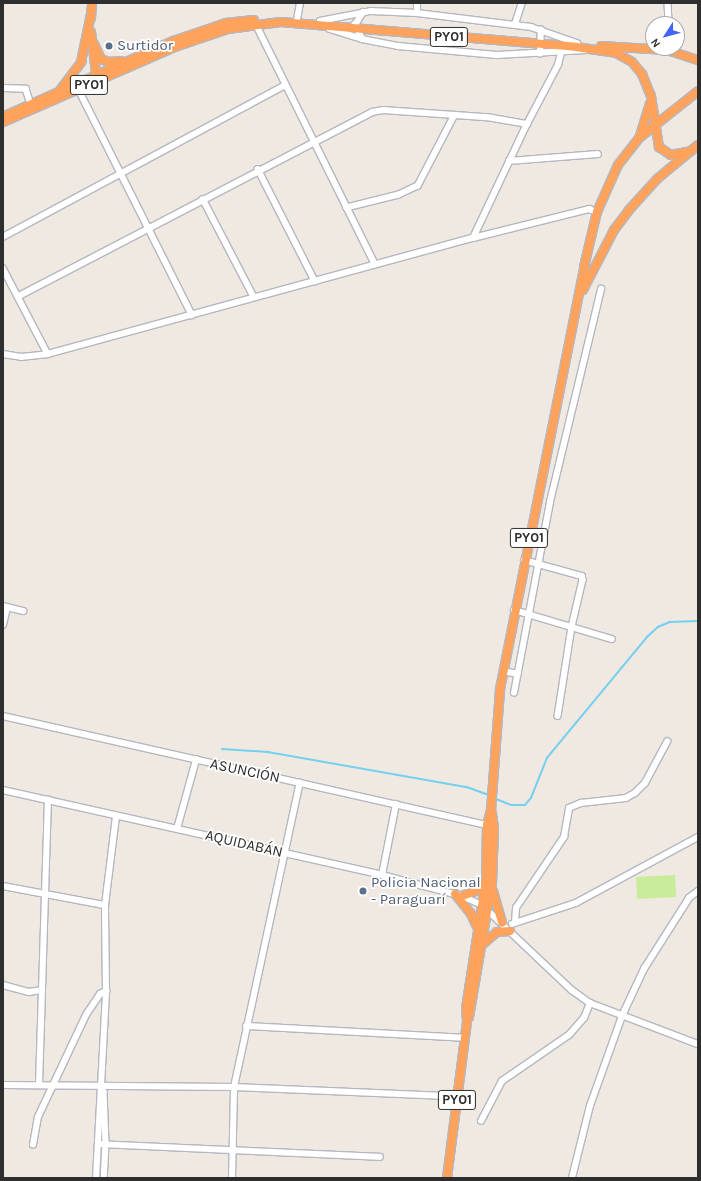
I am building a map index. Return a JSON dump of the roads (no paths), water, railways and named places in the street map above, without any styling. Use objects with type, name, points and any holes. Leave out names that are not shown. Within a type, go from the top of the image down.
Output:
[{"type":"highway","points":[[92,3],[91,39],[96,74]]},
{"type":"highway","points":[[57,93],[71,79],[82,62],[91,14]]},
{"type":"highway","name":"PY01","points":[[3,116],[173,41],[226,23],[297,20],[355,27],[541,42],[645,48]]},
{"type":"highway","name":"PY01","points":[[3,122],[79,90],[175,46],[228,29],[256,24],[281,22],[320,23]]},
{"type":"highway","points":[[91,39],[101,59],[114,62],[133,59]]},
{"type":"highway","name":"PY01","points":[[541,42],[616,53],[632,62],[642,74],[651,96],[654,125]]},
{"type":"highway","points":[[685,53],[698,53]]},
{"type":"highway","name":"PY01","points":[[685,54],[698,60]]},
{"type":"highway","points":[[71,93],[96,74],[117,73]]},
{"type":"highway","name":"PY01","points":[[489,882],[487,825],[491,810],[503,671],[524,560],[597,212],[607,185],[626,153],[637,140],[654,125],[698,91]]},
{"type":"highway","points":[[637,140],[651,96]]},
{"type":"highway","points":[[654,125],[656,142],[670,156],[691,151]]},
{"type":"highway","name":"PY01","points":[[579,298],[614,230],[649,187],[698,145]]},
{"type":"highway","name":"PY01","points":[[467,1021],[472,1010],[482,947],[494,828],[491,810]]},
{"type":"highway","points":[[478,930],[472,914],[459,894],[476,891],[489,882],[506,926],[496,932],[482,947]]},
{"type":"highway","name":"PY01","points":[[447,1178],[467,1021],[466,1008],[478,930],[485,907]]},
{"type":"street","points":[[297,20],[300,3]]},
{"type":"street","points":[[416,13],[417,3]]},
{"type":"street","points":[[515,24],[522,3]]},
{"type":"street","points":[[668,3],[669,16]]},
{"type":"street","points":[[362,39],[355,27],[363,12]]},
{"type":"street","points":[[320,23],[363,12],[416,13],[515,24],[542,30],[576,43]]},
{"type":"street","points":[[320,23],[362,39],[398,46],[497,55],[560,53],[591,49]]},
{"type":"street","points":[[256,24],[375,264]]},
{"type":"street","points":[[540,54],[542,30]]},
{"type":"street","points":[[473,238],[526,124],[558,65],[560,53]]},
{"type":"street","points":[[3,237],[120,172],[286,85]]},
{"type":"street","points":[[3,88],[26,89],[31,104]]},
{"type":"street","points":[[79,90],[192,315]]},
{"type":"street","points":[[19,296],[313,140],[372,112],[383,110],[487,117],[526,124]]},
{"type":"street","points":[[347,208],[400,195],[418,186],[455,115]]},
{"type":"street","points":[[509,161],[598,154]]},
{"type":"street","points":[[258,169],[315,281]]},
{"type":"street","points":[[202,199],[254,297]]},
{"type":"street","points":[[3,354],[34,357],[48,354],[473,238],[590,209],[597,212]]},
{"type":"street","points":[[3,268],[48,354]]},
{"type":"street","points":[[514,693],[537,563],[585,348],[601,289]]},
{"type":"street","points":[[524,560],[582,576],[583,580],[572,627],[558,716]]},
{"type":"street","points":[[3,625],[5,606],[23,610]]},
{"type":"street","points":[[514,610],[612,639]]},
{"type":"street","points":[[503,671],[518,674]]},
{"type":"street","name":"ASUNCIÓN","points":[[3,716],[487,825]]},
{"type":"street","points":[[515,923],[516,908],[564,838],[569,808],[581,803],[626,798],[635,793],[645,783],[667,742]]},
{"type":"street","points":[[177,829],[196,760]]},
{"type":"street","points":[[232,1178],[234,1087],[246,1026],[300,783]]},
{"type":"street","name":"AQUIDABÁN","points":[[3,790],[116,817],[177,829],[382,875],[459,894],[485,907],[572,990],[590,1004],[698,1044]]},
{"type":"street","points":[[39,1085],[48,800]]},
{"type":"street","points":[[382,875],[396,804]]},
{"type":"street","points":[[104,1178],[106,1144],[104,1092],[102,1087],[106,991],[105,905],[116,817]]},
{"type":"street","points":[[506,926],[576,903],[698,837]]},
{"type":"street","points":[[3,886],[105,905]]},
{"type":"street","points":[[572,1178],[590,1106],[622,1016],[644,969],[688,898],[698,892]]},
{"type":"street","points":[[3,985],[29,992],[42,990]]},
{"type":"street","points":[[33,1145],[38,1117],[86,1015],[100,994],[106,991]]},
{"type":"street","points":[[481,1121],[502,1081],[569,1035],[584,1018],[590,1004]]},
{"type":"street","points":[[246,1026],[465,1038]]},
{"type":"street","points":[[4,1085],[234,1087],[447,1096]]},
{"type":"street","points":[[96,1178],[99,1092],[102,1087]]},
{"type":"street","points":[[98,1144],[232,1152],[380,1157]]},
{"type":"waterway","points":[[494,798],[511,805],[525,805],[531,798],[547,758],[647,637],[658,627],[670,622],[698,621]]},
{"type":"waterway","points":[[222,749],[268,752],[467,787],[489,795]]},
{"type":"place","name":"Surtidor","points":[[109,46]]},
{"type":"place","name":"Policia Nacional - Paraguarí","points":[[363,891]]}]
